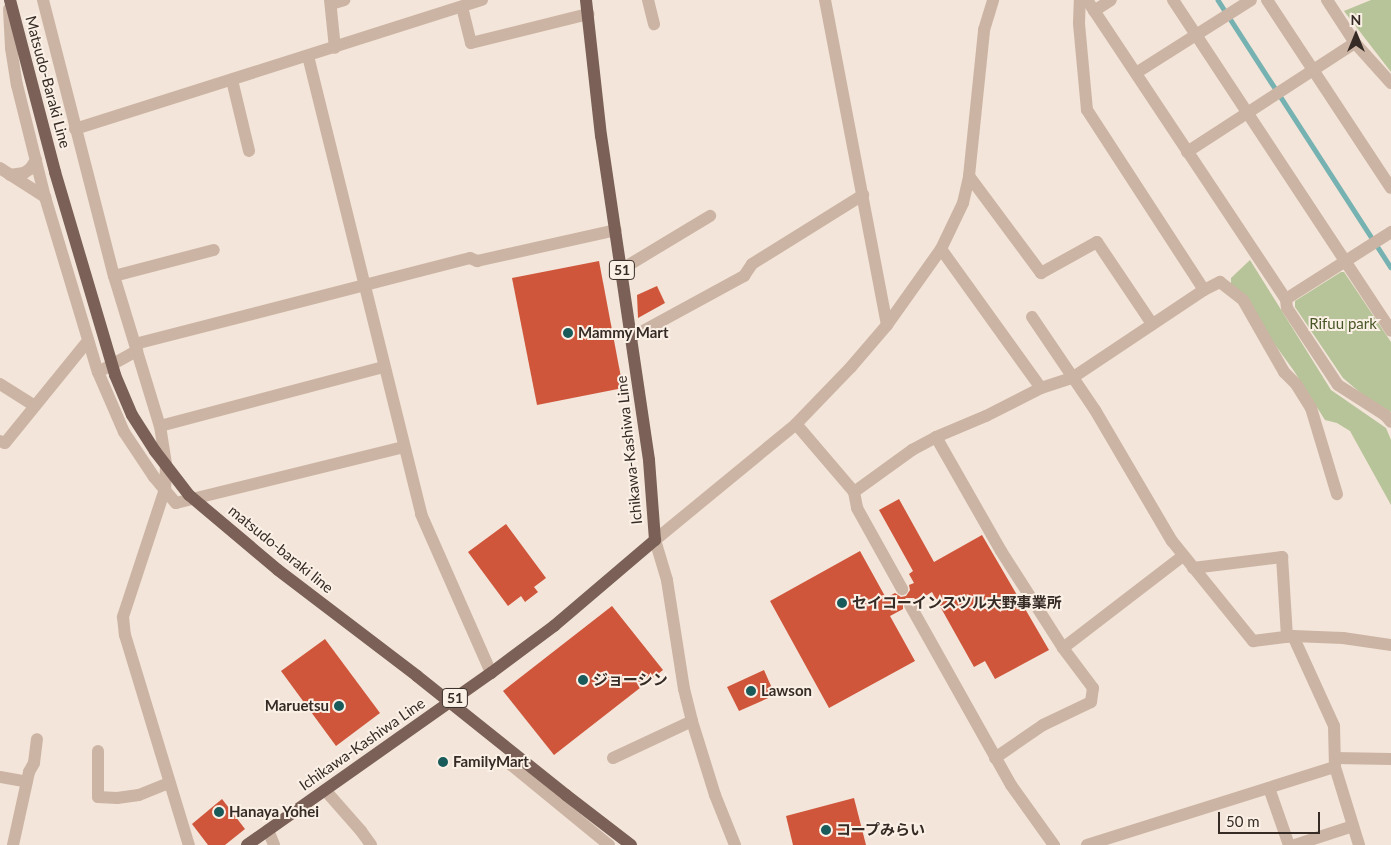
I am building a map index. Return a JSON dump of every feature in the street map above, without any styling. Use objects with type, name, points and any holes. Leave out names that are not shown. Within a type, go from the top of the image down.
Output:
[{"type":"main road","name":"Matsudo-Baraki Line","points":[[10,0],[55,172]]},
{"type":"main road","name":"Ichikawa-Kashiwa Line","points":[[247,845],[491,673],[560,621],[655,540],[650,460],[601,136],[586,0]]},
{"type":"main road","name":"matsudo-baraki line","points":[[55,172],[115,375],[136,422],[155,451],[189,495],[278,570],[417,676],[631,845]]},
{"type":"street","points":[[10,0],[11,48],[15,76],[45,197],[98,372],[124,432],[150,471],[176,503],[404,447]]},
{"type":"street","points":[[42,0],[114,276],[160,426],[166,465],[165,489],[123,617],[125,635],[189,845]]},
{"type":"street","points":[[335,48],[330,2],[344,0]]},
{"type":"street","points":[[75,129],[482,0]]},
{"type":"street","points":[[648,0],[654,24]]},
{"type":"street","points":[[825,0],[888,324]]},
{"type":"street","points":[[735,844],[715,795],[692,721],[683,680],[667,580],[655,540],[796,424],[888,324],[941,249],[963,203],[969,176],[984,30],[994,0]]},
{"type":"street","points":[[1080,0],[1079,23],[1087,110],[1204,290]]},
{"type":"street","points":[[1111,0],[1091,5],[1286,299],[1287,308],[1338,385],[1385,415],[1391,422]]},
{"type":"street","points":[[1173,0],[1391,331]]},
{"type":"street","points":[[1136,73],[1251,0]]},
{"type":"street","points":[[1267,0],[1391,188]]},
{"type":"street","points":[[1327,0],[1355,43],[1391,83]]},
{"type":"street","points":[[462,7],[471,42],[588,14]]},
{"type":"street","points":[[1187,152],[1355,43]]},
{"type":"street","points":[[308,56],[422,514],[491,673]]},
{"type":"street","points":[[232,80],[249,151]]},
{"type":"street","points":[[5,172],[24,173],[30,170],[36,160]]},
{"type":"street","points":[[5,172],[45,197]]},
{"type":"street","points":[[969,176],[1041,273],[1097,242],[1152,324]]},
{"type":"street","points":[[632,337],[744,276],[752,264],[863,195]]},
{"type":"street","points":[[622,269],[710,216]]},
{"type":"street","points":[[98,372],[136,348],[470,258],[477,261],[616,230]]},
{"type":"street","points":[[1286,299],[1391,232]]},
{"type":"street","points":[[941,249],[1041,388]]},
{"type":"street","points":[[114,276],[214,250]]},
{"type":"street","points":[[854,492],[912,450],[936,437],[986,416],[1041,388],[1072,378],[1132,340],[1152,324],[1204,290],[1220,282],[1243,300],[1284,372],[1296,384],[1311,408],[1337,494]]},
{"type":"street","points":[[1032,318],[1099,417],[1158,519],[1183,556],[1253,641],[1290,636],[1342,638],[1391,645]]},
{"type":"street","points":[[0,441],[5,443],[88,341]]},
{"type":"street","points":[[160,426],[384,367]]},
{"type":"street","points":[[0,384],[35,406]]},
{"type":"street","points":[[796,424],[854,492],[857,508],[902,590]]},
{"type":"street","points":[[936,437],[1001,552],[1063,648],[1093,688],[1091,702],[1043,725],[995,758]]},
{"type":"street","points":[[1063,648],[1183,556]]},
{"type":"street","points":[[1194,568],[1282,557],[1290,636],[1334,726],[1335,762],[1359,845]]},
{"type":"street","points":[[910,605],[1011,785],[1054,845]]},
{"type":"street","points":[[613,758],[692,721]]},
{"type":"street","points":[[13,845],[27,782],[34,763],[37,739]]},
{"type":"street","points":[[98,751],[98,796],[117,798],[139,795],[169,783]]},
{"type":"street","points":[[1087,845],[1269,788],[1335,762],[1391,759]]},
{"type":"street","points":[[510,764],[609,845]]},
{"type":"street","points":[[0,777],[27,782]]},
{"type":"street","points":[[1269,788],[1289,845]]},
{"type":"street","points":[[325,790],[361,830],[371,845]]},
{"type":"street","points":[[1295,845],[1353,826]]},
{"type":"street","points":[[268,830],[274,845]]},
{"type":"green space","points":[[1371,0],[1391,0],[1391,72],[1344,11]]},
{"type":"green space","points":[[1250,260],[1331,390],[1386,428],[1391,440],[1391,505],[1350,431],[1337,423],[1325,420],[1294,371],[1231,284],[1231,278]]},
{"type":"green space","name":"Rifuu park","points":[[1341,272],[1344,272],[1391,342],[1391,412],[1363,395],[1343,378],[1295,307],[1295,301]]},
{"type":"building","name":"Mammy Mart","points":[[599,261],[623,388],[537,405],[512,278]]},
{"type":"building","points":[[657,286],[665,303],[638,318],[637,295]]},
{"type":"building","name":"セイコーインスツル大野事業所","points":[[899,499],[934,562],[982,535],[1049,650],[995,679],[985,661],[974,667],[932,592],[917,601],[914,598],[906,598],[903,601],[903,609],[890,616],[915,661],[829,708],[770,601],[860,551],[886,598],[895,593],[901,597],[906,596],[910,590],[909,585],[914,583],[909,574],[913,571],[879,510]]},
{"type":"building","points":[[506,524],[546,578],[534,587],[538,592],[525,602],[521,596],[508,606],[468,552]]},
{"type":"building","name":"ジョーシン","points":[[612,606],[663,670],[554,755],[503,691]]},
{"type":"building","points":[[325,639],[380,713],[336,746],[281,671]]},
{"type":"building","name":"Lawson","points":[[764,670],[775,695],[739,711],[727,687]]},
{"type":"building","name":"コープみらい","points":[[854,798],[866,845],[793,845],[786,816]]},
{"type":"building","name":"Hanaya Yohei","points":[[222,799],[245,829],[225,845],[208,845],[192,824]]},
{"type":"waterway","points":[[1218,0],[1391,267]]},
{"type":"place","name":"Mammy Mart","points":[[568,333]]},
{"type":"place","name":"セイコーインスツル大野事業所","points":[[842,603]]},
{"type":"place","name":"ジョーシン","points":[[583,680]]},
{"type":"place","name":"Lawson","points":[[751,691]]},
{"type":"place","name":"Maruetsu","points":[[339,706]]},
{"type":"place","name":"FamilyMart","points":[[443,762]]},
{"type":"place","name":"Hanaya Yohei","points":[[219,812]]},
{"type":"place","name":"コープみらい","points":[[826,830]]}]
